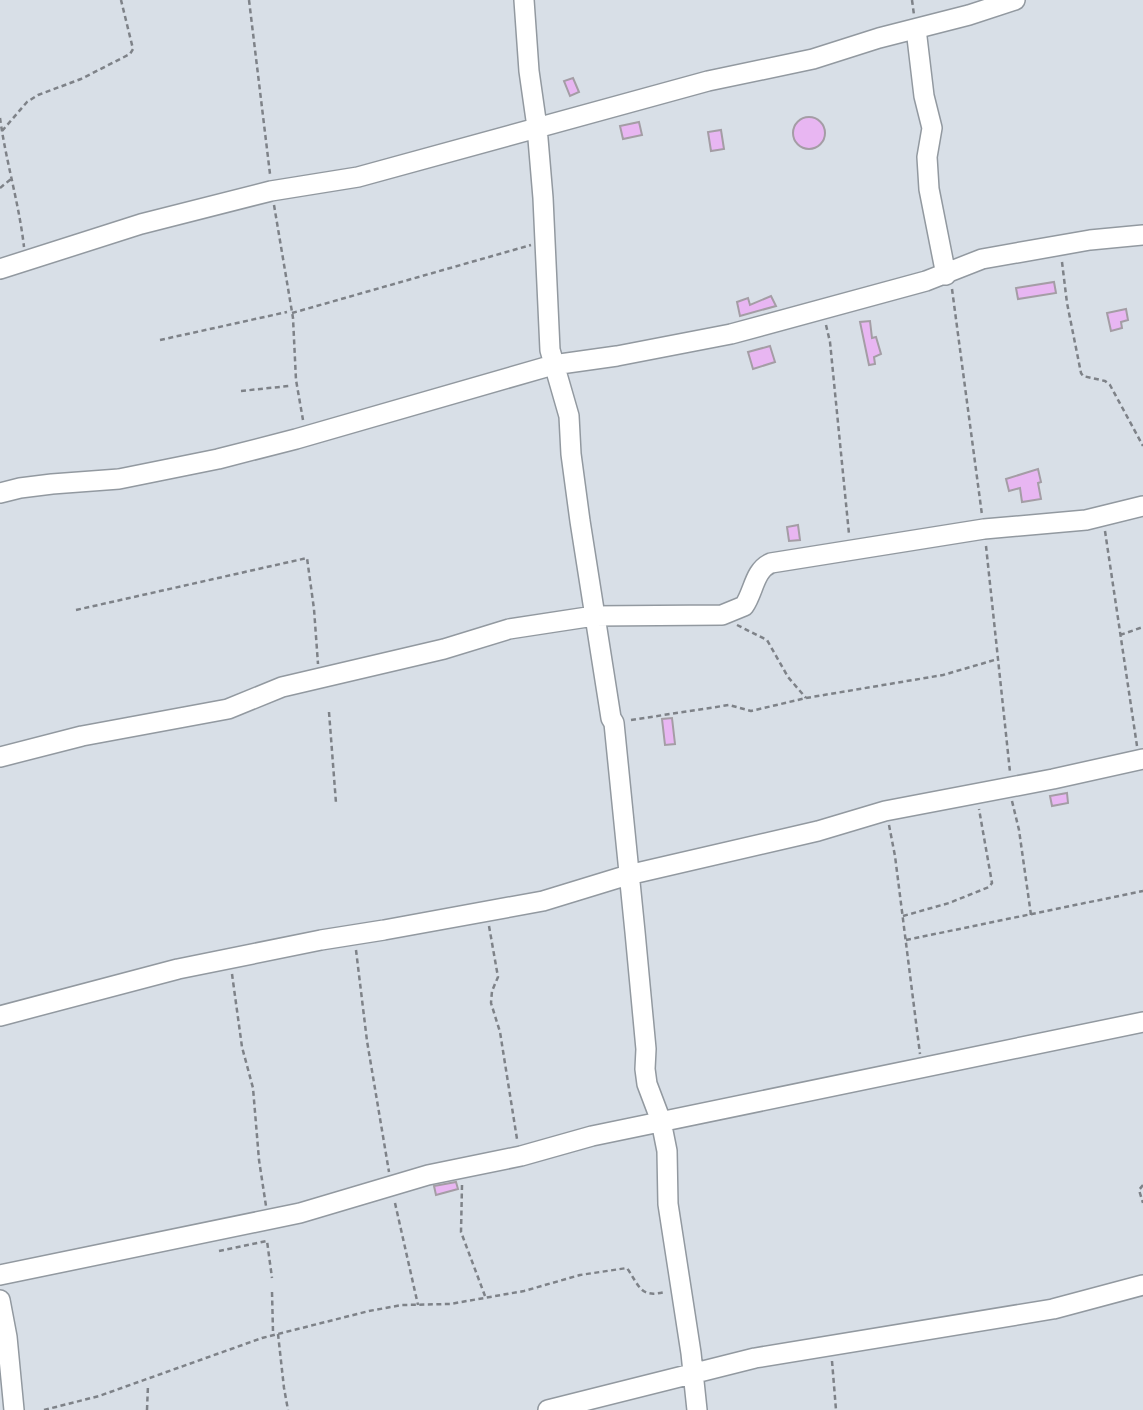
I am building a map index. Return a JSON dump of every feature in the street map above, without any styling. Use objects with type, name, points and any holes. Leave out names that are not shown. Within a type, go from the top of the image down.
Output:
[{"type":"street","points":[[524,0],[529,71],[537,127],[548,334],[553,365],[569,416],[571,454],[594,616],[614,723],[646,1049],[645,1069],[667,1151],[668,1204],[691,1353],[696,1410]]},
{"type":"street","points":[[0,269],[141,224],[271,191],[358,177],[708,80],[813,60],[1015,0]]},
{"type":"street","points":[[916,29],[924,96],[932,128],[927,157],[929,188],[948,274]]},
{"type":"street","points":[[0,494],[31,486],[119,479],[218,459],[553,365],[732,334],[948,274],[982,259],[1059,245],[1143,235]]},
{"type":"street","points":[[0,757],[82,736],[228,709],[282,687],[444,649],[494,632],[594,616],[722,615],[744,606],[756,585],[758,573],[767,564],[984,529],[1086,520],[1143,506]]},
{"type":"street","points":[[0,1016],[154,975],[229,959],[543,901],[628,875],[818,831],[886,811],[1141,759]]},
{"type":"street","points":[[0,1275],[300,1213],[459,1168],[521,1156],[592,1136],[1143,1022]]},
{"type":"street","points":[[548,1410],[692,1376],[755,1358],[1053,1309],[1143,1285]]},
{"type":"street","points":[[0,1300],[7,1337],[14,1410]]},
{"type":"path","points":[[2,131],[27,102],[38,95],[81,79],[130,54],[133,49],[121,0]]},
{"type":"path","points":[[249,0],[271,191],[292,313],[296,380],[306,436]]},
{"type":"path","points":[[0,119],[16,194],[26,261]]},
{"type":"path","points":[[0,188],[11,179]]},
{"type":"path","points":[[292,313],[545,241]]},
{"type":"path","points":[[1059,245],[1081,373],[1110,385],[1143,446]]},
{"type":"path","points":[[948,274],[984,529],[1009,787],[1019,830],[1031,915]]},
{"type":"path","points":[[822,308],[830,342],[851,551]]},
{"type":"path","points":[[160,340],[287,312]]},
{"type":"path","points":[[241,391],[289,386]]},
{"type":"path","points":[[1101,517],[1109,544],[1120,635],[1141,759]]},
{"type":"path","points":[[76,610],[307,558],[318,671]]},
{"type":"path","points":[[711,616],[767,640],[788,677],[807,698]]},
{"type":"path","points":[[1120,635],[1143,627]]},
{"type":"path","points":[[614,723],[729,705],[751,711],[807,698],[943,675],[998,659]]},
{"type":"path","points":[[329,712],[336,803]]},
{"type":"path","points":[[903,916],[949,903],[989,887],[992,883],[979,818],[978,792]]},
{"type":"path","points":[[886,811],[895,856],[922,1068]]},
{"type":"path","points":[[906,940],[1143,891]]},
{"type":"path","points":[[487,911],[498,976],[491,1003],[500,1032],[521,1156]]},
{"type":"path","points":[[354,940],[367,1041],[391,1186],[418,1305]]},
{"type":"path","points":[[229,959],[242,1047],[253,1088],[268,1219]]},
{"type":"path","points":[[459,1168],[463,1188],[461,1232],[485,1296]]},
{"type":"path","points":[[1143,1185],[1139,1191],[1143,1203]]},
{"type":"path","points":[[219,1251],[267,1241],[272,1278]]},
{"type":"path","points":[[44,1410],[99,1396],[224,1350],[369,1311],[402,1305],[450,1304],[524,1291],[580,1275],[620,1268],[627,1268],[645,1293],[650,1295],[679,1287]]},
{"type":"path","points":[[272,1292],[273,1332]]},
{"type":"path","points":[[278,1334],[288,1410]]},
{"type":"path","points":[[830,1347],[836,1410]]},
{"type":"path","points":[[147,1410],[148,1385]]},
{"type":"building","points":[[573,78],[579,92],[570,96],[564,81]]},
{"type":"building","points":[[809,117],[820,122],[825,133],[820,144],[809,149],[798,144],[793,133],[798,122]]},
{"type":"building","points":[[639,122],[642,135],[623,139],[620,126]]},
{"type":"building","points":[[721,130],[724,149],[711,151],[708,132]]},
{"type":"building","points":[[1054,282],[1056,293],[1018,299],[1016,288]]},
{"type":"building","points":[[771,296],[776,306],[740,316],[737,302],[748,298],[750,305]]},
{"type":"building","points":[[1126,309],[1128,320],[1121,322],[1122,328],[1111,331],[1107,313]]},
{"type":"building","points":[[870,321],[872,338],[876,337],[881,354],[874,357],[875,364],[869,365],[860,322]]},
{"type":"building","points":[[770,346],[775,362],[753,369],[748,352]]},
{"type":"building","points":[[1038,469],[1041,499],[1022,502],[1020,488],[1009,491],[1006,479]]},
{"type":"building","points":[[798,525],[800,540],[789,541],[787,527]]},
{"type":"building","points":[[672,718],[675,744],[665,745],[662,719]]},
{"type":"building","points":[[1067,793],[1068,803],[1052,806],[1050,796]]},
{"type":"building","points":[[456,1182],[458,1189],[436,1195],[434,1186]]}]
